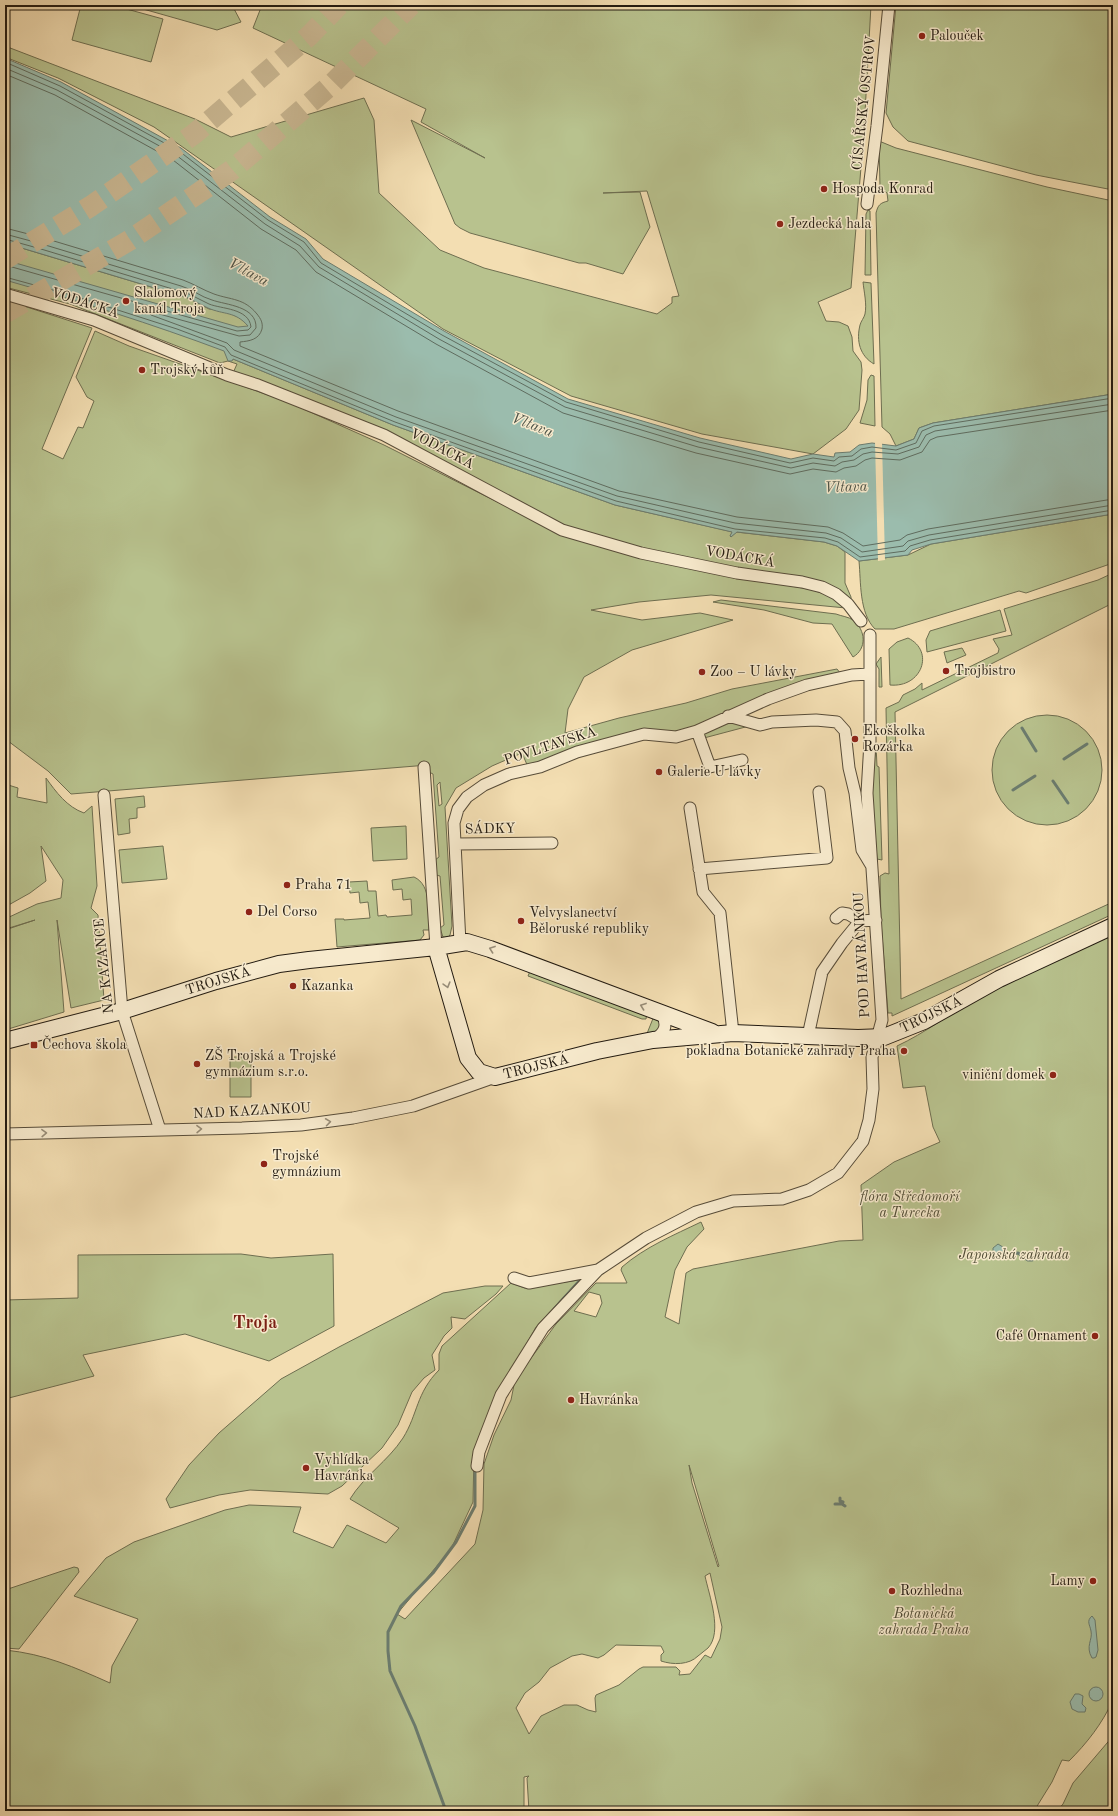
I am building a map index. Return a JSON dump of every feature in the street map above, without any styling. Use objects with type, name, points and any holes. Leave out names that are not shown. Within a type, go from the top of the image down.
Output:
[{"type":"street","name":"CÍSAŘSKÝ OSTROV","points":[[867,204],[877,126],[889,5]]},
{"type":"street","name":"VODÁCKÁ","points":[[5,294],[94,320],[227,375],[258,385],[384,436],[562,530],[641,553],[737,573],[802,582],[822,587],[836,594],[848,604],[861,621]]},
{"type":"street","points":[[869,674],[870,635]]},
{"type":"street","name":"POVLTAVSKÁ","points":[[454,844],[454,823],[458,809],[467,797],[484,785],[509,774],[540,767],[577,752],[644,734],[676,737],[697,731],[768,699],[807,685],[852,675],[869,674]]},
{"type":"street","name":"POD HAVRÁNKOU","points":[[477,1466],[479,1452],[501,1395],[543,1328],[598,1270],[646,1238],[696,1212],[734,1201],[782,1199],[809,1190],[838,1173],[863,1141],[869,1120],[873,1089],[872,1057],[882,1020],[867,793],[870,742],[869,674]]},
{"type":"street","name":"POD HAVRÁNKOU","points":[[728,716],[760,725],[772,722],[816,720],[837,722],[845,731],[849,768],[855,793],[862,850],[873,869]]},
{"type":"street","points":[[697,731],[710,767],[742,760]]},
{"type":"street","points":[[424,767],[436,947]]},
{"type":"street","points":[[699,869],[827,858],[819,792]]},
{"type":"street","name":"NA KAZANCE","points":[[104,795],[122,1011],[160,1130]]},
{"type":"street","points":[[690,808],[703,892],[720,913],[726,1033]]},
{"type":"street","name":"SÁDKY","points":[[460,943],[454,844],[552,843]]},
{"type":"street","points":[[836,918],[842,913],[848,914],[860,921],[876,920]]},
{"type":"street","points":[[808,1036],[822,972],[842,943],[860,921]]},
{"type":"street","name":"TROJSKÁ","points":[[436,947],[468,1058],[479,1072],[495,1077],[597,1051],[653,1040],[726,1033],[877,1038],[900,1031],[924,1021],[999,979],[1113,926]]},
{"type":"street","name":"TROJSKÁ","points":[[5,1042],[122,1011],[216,981],[279,964],[436,947],[460,943],[474,943],[700,1028],[726,1033]]},
{"type":"street","points":[[653,1040],[660,1036],[665,1029],[665,1021],[662,1014]]},
{"type":"street","name":"NAD KAZANKOU","points":[[5,1134],[242,1128],[301,1125],[353,1118],[413,1106],[495,1077]]},
{"type":"street","name":"POD HAVRÁNKOU","points":[[514,1278],[529,1283],[598,1270]]},
{"type":"green space","points":[[81,5],[112,5],[163,19],[151,62],[72,40]]},
{"type":"green space","points":[[129,5],[232,5],[241,22],[217,30]]},
{"type":"green space","points":[[262,5],[871,5],[864,131],[851,288],[818,302],[826,321],[839,322],[848,326],[852,337],[853,351],[861,362],[862,370],[859,410],[846,429],[813,454],[702,434],[571,396],[443,329],[154,127],[58,78],[5,57],[5,46],[195,119],[231,137],[364,98],[374,120],[379,193],[440,250],[484,268],[657,314],[672,303],[672,297],[679,296],[647,191],[603,193],[640,192],[650,227],[623,274],[470,233],[460,228],[455,224],[411,120],[485,158],[421,122],[426,109],[253,28]]},
{"type":"green space","points":[[896,5],[1113,5],[1113,190],[1036,175],[908,141],[893,127],[886,113]]},
{"type":"green space","points":[[879,141],[896,148],[1047,187],[1113,201],[1113,394],[933,423],[919,428],[914,439],[896,446],[890,434],[882,427],[876,213],[880,205],[888,201],[887,193],[880,187]]},
{"type":"green space","points":[[868,210],[870,211],[871,275],[865,275],[866,214]]},
{"type":"green space","points":[[5,243],[188,298],[209,309],[224,311],[241,318],[248,326],[233,359],[393,425],[615,505],[733,532],[730,536],[731,537],[736,532],[824,542],[837,546],[845,552],[845,583],[851,597],[851,603],[836,591],[737,573],[562,530],[384,435],[233,373],[237,364],[228,361],[220,363],[70,304],[5,287]]},
{"type":"green space","points":[[863,282],[871,283],[874,364],[865,357],[860,348],[859,342],[860,325],[866,310]]},
{"type":"green space","points":[[5,300],[92,328],[42,449],[63,459],[78,427],[83,428],[94,401],[87,397],[76,377],[95,331],[129,346],[288,402],[384,445],[557,532],[667,563],[813,590],[832,597],[846,608],[711,595],[639,602],[591,610],[642,620],[700,613],[733,620],[632,650],[584,677],[568,709],[565,733],[619,718],[686,703],[732,689],[837,669],[841,674],[693,727],[528,767],[522,753],[492,766],[456,788],[445,807],[452,926],[450,935],[447,938],[443,937],[440,928],[444,925],[440,876],[436,875],[435,860],[439,857],[433,774],[429,772],[428,765],[71,794],[48,771],[8,741],[5,733]],"holes":[[[440,782],[442,804],[439,806],[437,785]]]},
{"type":"green space","points":[[871,375],[874,376],[875,426],[860,423],[867,400],[868,380]]},
{"type":"green space","points":[[1113,514],[1113,563],[1026,593],[1019,591],[894,629],[875,629],[866,615],[863,606],[859,561],[908,555],[931,544]]},
{"type":"green space","points":[[1113,573],[1113,603],[895,712],[901,999],[1113,902],[1113,914],[892,1016],[892,1013],[888,1013],[881,922],[880,876],[885,873],[889,874],[886,708],[899,702],[903,695],[915,689],[922,683],[922,690],[998,653],[999,649],[993,639],[1012,635],[1004,609],[1098,580]]},
{"type":"green space","points":[[721,600],[836,614],[847,617],[853,620],[860,629],[863,644],[858,654],[853,657],[832,624],[813,623],[764,610],[713,602]]},
{"type":"green space","points":[[1000,610],[1006,631],[927,652],[926,640],[930,631]]},
{"type":"green space","points":[[908,638],[916,644],[921,651],[923,659],[921,668],[917,675],[910,681],[890,685],[889,649],[897,642]]},
{"type":"green space","points":[[962,648],[966,655],[947,663],[944,652]]},
{"type":"green space","points":[[881,657],[882,687],[879,687],[879,669],[876,664]]},
{"type":"green space","points":[[1047,715],[1068,719],[1078,724],[1086,731],[1093,739],[1098,749],[1102,770],[1098,791],[1093,801],[1086,809],[1078,816],[1068,821],[1047,825],[1026,821],[1016,816],[1008,809],[1001,801],[996,791],[992,770],[996,749],[1001,739],[1008,731],[1016,724],[1026,719]]},
{"type":"green space","points":[[722,721],[753,725],[704,738],[701,731]]},
{"type":"green space","points":[[876,745],[877,766],[879,767],[882,860],[877,859],[871,785]]},
{"type":"green space","points":[[46,778],[58,794],[72,807],[84,813],[92,806],[97,886],[91,908],[98,915],[104,1000],[71,1008],[57,920],[64,1012],[5,1030],[5,930],[35,920],[9,928],[5,927],[5,919],[37,904],[61,898],[63,880],[41,846],[46,881],[30,893],[5,907],[5,784],[18,788],[17,797],[47,803]]},
{"type":"green space","points":[[144,796],[145,807],[137,808],[137,818],[129,819],[130,833],[118,835],[115,799]]},
{"type":"green space","points":[[406,826],[407,859],[373,861],[371,828]]},
{"type":"green space","points":[[163,846],[167,879],[122,883],[119,850]]},
{"type":"green space","points":[[414,877],[424,886],[429,908],[429,930],[423,930],[424,935],[420,940],[337,947],[335,919],[344,920],[370,918],[368,902],[360,903],[359,892],[350,893],[349,882],[367,881],[368,891],[376,891],[378,916],[386,915],[387,917],[412,915],[411,899],[403,900],[402,889],[393,890],[392,880]]},
{"type":"green space","points":[[1113,933],[1113,1700],[1094,1733],[1069,1761],[1062,1760],[1052,1782],[1034,1811],[529,1811],[527,1778],[529,1776],[524,1777],[524,1811],[5,1811],[5,1650],[46,1658],[110,1683],[112,1666],[138,1619],[74,1596],[106,1558],[134,1542],[225,1510],[249,1505],[301,1507],[293,1532],[333,1548],[347,1525],[386,1543],[399,1528],[350,1499],[362,1483],[403,1438],[412,1420],[421,1395],[431,1379],[439,1370],[439,1354],[442,1346],[511,1283],[525,1288],[579,1280],[536,1327],[497,1396],[474,1452],[473,1502],[451,1549],[397,1614],[405,1619],[475,1544],[483,1510],[484,1464],[494,1435],[511,1400],[515,1380],[556,1324],[596,1283],[627,1283],[621,1270],[622,1267],[650,1247],[701,1222],[704,1229],[687,1247],[675,1270],[665,1317],[679,1324],[686,1273],[693,1269],[839,1241],[863,1240],[861,1185],[894,1162],[940,1142],[933,1127],[925,1086],[903,1088],[897,1046],[966,1005]],"holes":[[[589,1292],[600,1295],[602,1303],[596,1317],[574,1311]],[[689,1465],[719,1566],[718,1567],[692,1483]],[[710,1573],[722,1627],[720,1639],[711,1658],[705,1655],[690,1674],[679,1675],[680,1671],[676,1667],[643,1667],[619,1685],[596,1695],[596,1712],[577,1705],[564,1705],[541,1716],[529,1734],[516,1708],[525,1693],[539,1682],[550,1668],[572,1656],[582,1654],[598,1658],[616,1645],[661,1646],[664,1652],[661,1655],[661,1661],[686,1663],[707,1649],[712,1641],[715,1623],[712,1603],[705,1576]]]},
{"type":"green space","points":[[531,969],[647,1013],[646,1019],[642,1019],[528,976]]},
{"type":"green space","points":[[654,1016],[660,1023],[658,1032],[646,1036]]},
{"type":"green space","points":[[230,1057],[251,1057],[251,1097],[230,1097]]},
{"type":"green space","points":[[241,1254],[271,1258],[333,1254],[334,1326],[269,1361],[185,1334],[83,1355],[94,1376],[5,1399],[5,1300],[78,1298],[78,1255]]},
{"type":"green space","points":[[485,1286],[503,1286],[496,1294],[465,1319],[451,1317],[452,1328],[444,1336],[432,1355],[435,1370],[424,1378],[412,1392],[398,1425],[382,1448],[342,1486],[328,1494],[250,1490],[219,1495],[170,1508],[166,1499],[189,1465],[219,1433],[281,1379],[443,1293]]},
{"type":"green space","points":[[74,1567],[78,1568],[79,1572],[19,1649],[5,1648],[5,1590]]},
{"type":"green space","points":[[1113,1736],[1113,1811],[1057,1811],[1063,1804],[1073,1783]]},
{"type":"water","name":"Vltava","points":[[5,58],[61,82],[181,148],[270,217],[306,239],[323,259],[444,331],[568,399],[700,438],[791,459],[813,454],[834,457],[835,453],[850,452],[859,445],[872,443],[896,446],[914,439],[919,428],[933,423],[1113,394],[1113,514],[931,544],[912,550],[908,555],[859,561],[837,546],[824,542],[737,532],[731,537],[732,532],[615,505],[393,425],[233,359],[232,361],[228,361],[224,351],[170,331],[5,280],[5,260],[238,327],[248,326],[239,318],[208,308],[188,298],[5,243]]},
{"type":"water","points":[[998,1244],[1006,1249],[1007,1254],[1002,1257],[993,1252],[993,1248]]},
{"type":"water","points":[[1092,1616],[1095,1620],[1098,1650],[1096,1657],[1094,1658],[1092,1658],[1089,1650],[1091,1631],[1089,1621]]},
{"type":"water","points":[[1093,1687],[1099,1687],[1103,1691],[1103,1697],[1099,1701],[1093,1701],[1089,1697],[1089,1691]]},
{"type":"water","points":[[1075,1694],[1083,1696],[1082,1704],[1086,1708],[1085,1712],[1078,1712],[1072,1709],[1070,1702]]},
{"type":"pier","points":[[875,442],[882,442],[885,560],[878,561]]},
{"type":"waterway","points":[[1022,728],[1036,751]]},
{"type":"waterway","points":[[1064,759],[1087,744]]},
{"type":"waterway","points":[[1013,790],[1035,776]]},
{"type":"waterway","points":[[1053,781],[1068,803]]},
{"type":"waterway","points":[[1007,1254],[1018,1253],[1028,1260],[1032,1260]]},
{"type":"waterway","points":[[555,1308],[581,1279]]},
{"type":"waterway","points":[[446,1811],[415,1726],[390,1671],[388,1632],[401,1606],[433,1573],[456,1542],[475,1506],[475,1468]]},
{"type":"waterway","points":[[840,1498],[840,1501],[843,1502],[842,1504],[845,1506]]},
{"type":"waterway","points":[[835,1504],[842,1504]]},
{"type":"tunnel","points":[[5,259],[91,206],[194,134],[309,36],[339,5]]},
{"type":"tunnel","points":[[5,313],[130,240],[232,170],[332,84],[411,5]]},
{"type":"place","name":"Palouček","points":[[922,36]]},
{"type":"place","name":"Hospoda Konrad","points":[[824,189]]},
{"type":"place","name":"Jezdecká hala","points":[[780,224]]},
{"type":"place","name":"Slalomový kanál Troja","points":[[126,301]]},
{"type":"place","name":"Trojský kůň","points":[[142,370]]},
{"type":"place","name":"Trojbistro","points":[[946,671]]},
{"type":"place","name":"Zoo – U lávky","points":[[702,672]]},
{"type":"place","name":"Ekoškolka Rozárka","points":[[855,739]]},
{"type":"place","name":"Galerie U lávky","points":[[659,772]]},
{"type":"place","name":"Praha 71","points":[[287,885]]},
{"type":"place","name":"Del Corso","points":[[249,912]]},
{"type":"place","name":"Velvyslanectví Běloruské republiky","points":[[521,921]]},
{"type":"place","name":"Kazanka","points":[[293,986]]},
{"type":"place","name":"Čechova škola","points":[[34,1045]]},
{"type":"place","name":"pokladna Botanické zahrady Praha","points":[[904,1051]]},
{"type":"place","name":"ZŠ Trojská a Trojské gymnázium s.r.o.","points":[[197,1064]]},
{"type":"place","name":"viniční domek","points":[[1053,1075]]},
{"type":"place","name":"Trojské gymnázium","points":[[264,1164]]},
{"type":"place","name":"Café Ornament","points":[[1095,1336]]},
{"type":"place","name":"Havránka","points":[[571,1400]]},
{"type":"place","name":"Vyhlídka Havránka","points":[[306,1468]]},
{"type":"place","name":"Lamy","points":[[1093,1581]]},
{"type":"place","name":"Rozhledna","points":[[892,1591]]},
{"type":"district","name":"Troja","points":[[255,1323]]},
{"type":"park label","name":"flóra Středomoří a Turecka","points":[[910,1206]]},
{"type":"park label","name":"Japonská zahrada","points":[[1014,1255]]},
{"type":"park label","name":"Botanická zahrada Praha","points":[[924,1622]]}]
